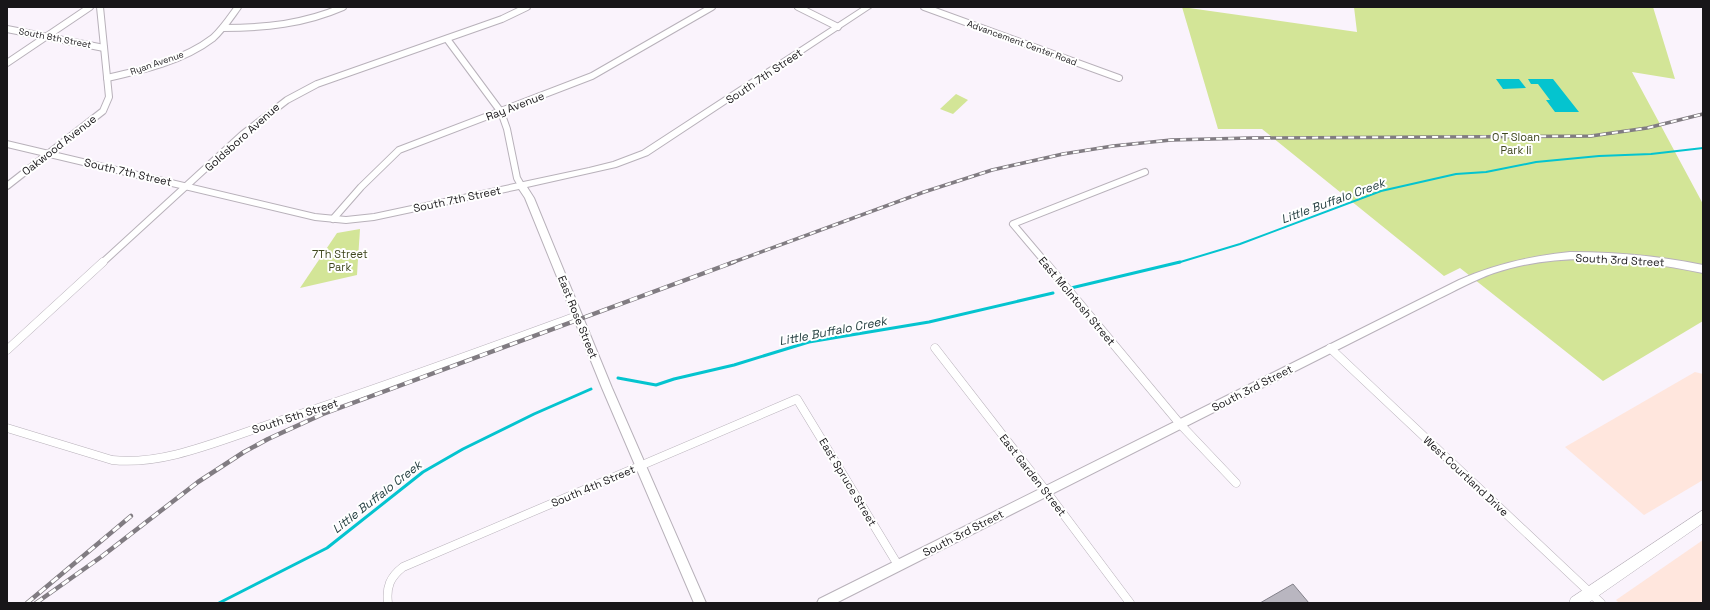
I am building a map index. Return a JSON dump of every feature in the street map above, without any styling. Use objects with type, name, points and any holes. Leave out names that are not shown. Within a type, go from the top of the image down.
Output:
[{"type":"main road","points":[[1576,603],[1703,516]]},
{"type":"street","points":[[7,62],[90,7]]},
{"type":"street","name":"Oakwood Avenue","points":[[7,186],[102,111],[109,97],[100,7]]},
{"type":"street","name":"Ryan Avenue","points":[[107,78],[146,68],[181,56],[196,48],[223,28],[238,7]]},
{"type":"street","points":[[223,28],[264,28],[302,22],[320,17],[343,7]]},
{"type":"street","name":"Goldsboro Avenue","points":[[7,350],[269,111],[294,94],[317,84],[502,19],[528,7]]},
{"type":"street","name":"Ray Avenue","points":[[333,220],[362,187],[399,150],[592,76],[712,7]]},
{"type":"street","points":[[798,7],[838,27]]},
{"type":"street","name":"South 7th Street","points":[[7,144],[315,217],[333,220],[346,220],[374,217],[616,164],[645,154],[868,7]]},
{"type":"street","name":"Advancement Center Road","points":[[924,7],[1119,78]]},
{"type":"street","name":"South 8th Street","points":[[7,29],[104,48]]},
{"type":"street","name":"East Rose Street","points":[[447,39],[501,112],[507,129],[517,178],[529,198],[640,466],[700,603]]},
{"type":"street","name":"East McIntosh Street","points":[[1145,172],[1013,224],[1180,424],[1236,483]]},
{"type":"street","name":"South 3rd Street","points":[[823,603],[1330,348],[1478,276],[1515,264],[1552,258],[1592,256],[1644,259],[1703,269]]},
{"type":"street","name":"South 5th Street","points":[[7,428],[117,461],[128,462],[179,454],[378,389],[577,316]]},
{"type":"street","name":"East Garden Street","points":[[934,348],[1046,491],[1130,603]]},
{"type":"street","name":"West Courtland Drive","points":[[1330,348],[1602,603]]},
{"type":"street","name":"South 4th Street","points":[[388,603],[387,585],[391,577],[403,567],[797,399]]},
{"type":"street","name":"East Spruce Street","points":[[797,399],[898,565]]},
{"type":"shaded area","points":[[1695,372],[1703,374],[1703,480],[1644,515],[1565,447]]},
{"type":"shaded area","points":[[1703,540],[1703,603],[1619,603],[1616,600]]},
{"type":"green space","name":"O T Sloan Park Ii","points":[[1182,7],[1357,32],[1354,7],[1653,7],[1675,79],[1632,72],[1703,204],[1703,321],[1603,381],[1460,268],[1444,276],[1262,129],[1218,129]]},
{"type":"green space","points":[[956,94],[968,100],[953,114],[940,109]]},
{"type":"green space","name":"7Th Street Park","points":[[360,229],[357,275],[300,288],[337,233]]},
{"type":"water","points":[[1496,79],[1519,79],[1526,88],[1503,89]]},
{"type":"water","points":[[1528,79],[1553,79],[1579,112],[1555,112],[1546,100],[1550,100],[1538,84],[1531,84]]},
{"type":"building","points":[[1293,584],[1309,603],[1260,603]]},
{"type":"waterway","name":"Little Buffalo Creek","points":[[1177,263],[1240,244],[1381,191],[1456,174],[1486,172],[1536,162],[1599,156],[1651,154],[1703,148]]},
{"type":"waterway","name":"Little Buffalo Creek","points":[[1071,288],[1180,262]]},
{"type":"waterway","name":"Little Buffalo Creek","points":[[618,378],[656,385],[674,379],[734,365],[809,342],[929,322],[1053,293]]},
{"type":"waterway","name":"Little Buffalo Creek","points":[[219,603],[327,548],[423,472],[463,449],[534,414],[591,389]]},
{"type":"railway","points":[[731,263],[924,192],[992,170],[1063,154],[1113,146],[1171,140],[1250,138],[1591,136],[1647,128],[1703,114]]},
{"type":"railway","points":[[36,603],[101,557],[198,482],[244,452],[268,439],[323,414],[734,262]]},
{"type":"railway","points":[[27,603],[131,516]]}]
